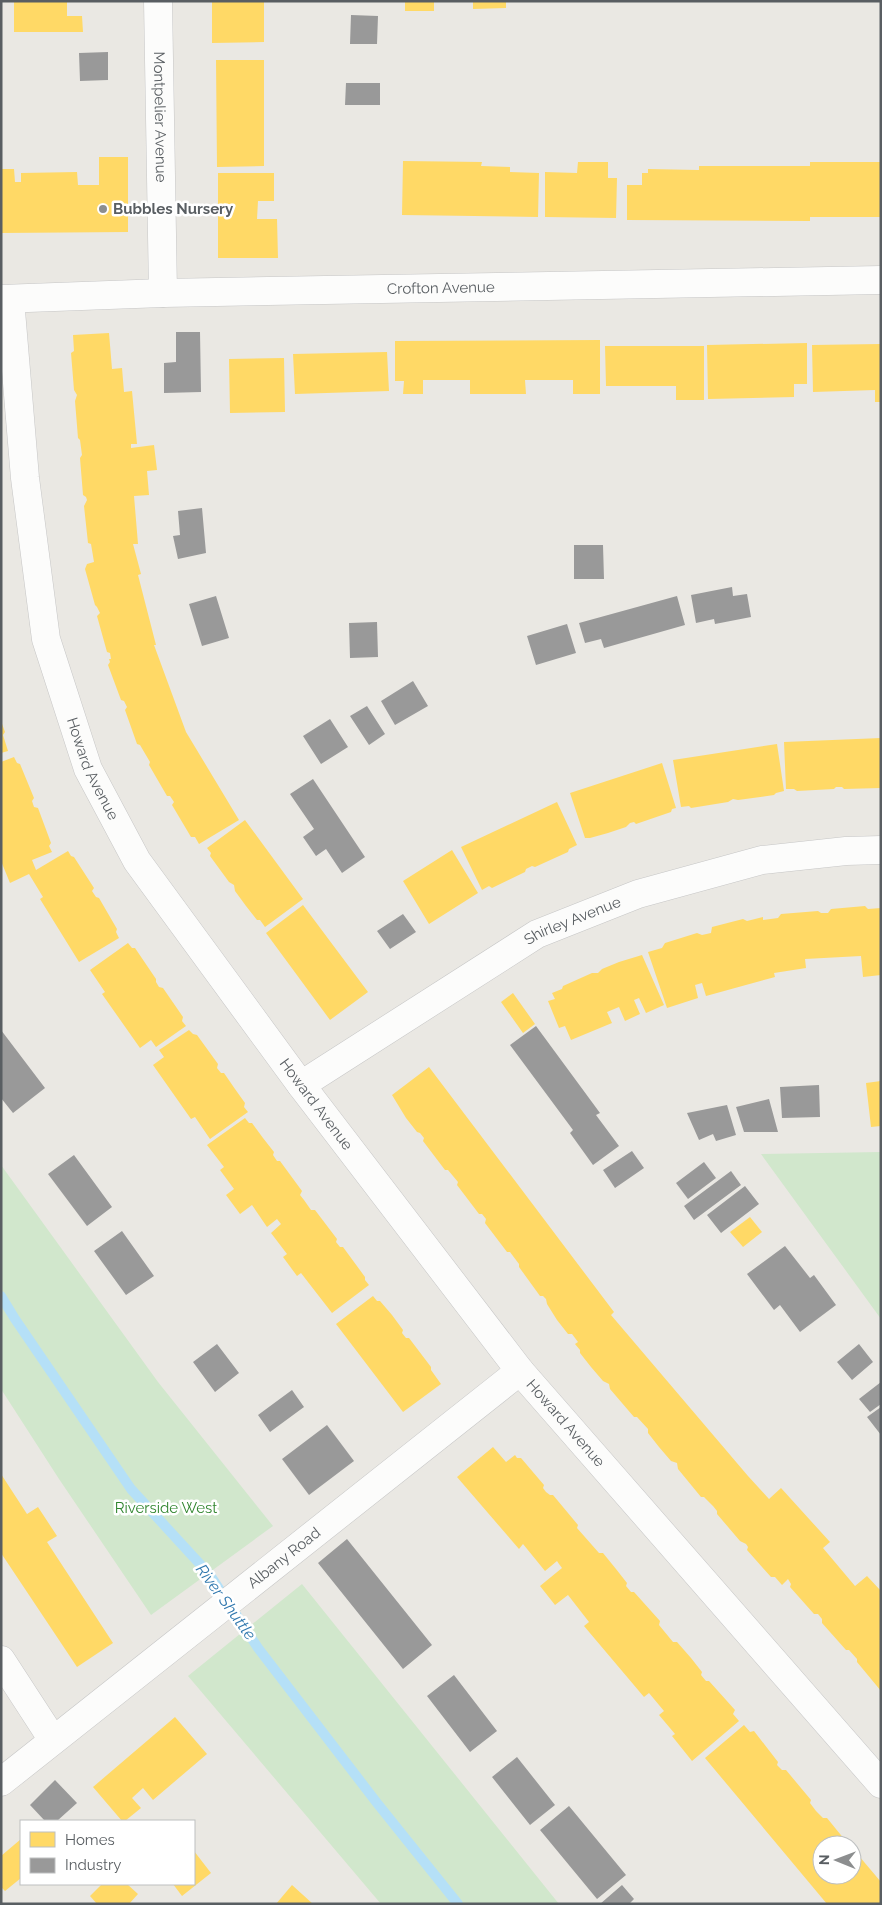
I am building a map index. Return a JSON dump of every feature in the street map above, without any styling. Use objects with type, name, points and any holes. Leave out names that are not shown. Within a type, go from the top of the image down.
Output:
[{"type":"street","name":"Montpelier Avenue","points":[[158,1],[162,294]]},
{"type":"street","name":"Crofton Avenue","points":[[6,299],[162,294],[881,280]]},
{"type":"street","name":"Howard Avenue","points":[[6,299],[25,478],[46,639],[88,770],[137,862],[301,1085],[520,1371],[881,1784]]},
{"type":"street","name":"Shirley Avenue","points":[[301,1085],[536,934],[638,894],[762,860],[846,851],[881,850]]},
{"type":"street","name":"Albany Road","points":[[1,1782],[520,1371]]},
{"type":"street","points":[[1,1660],[53,1740]]},
{"type":"green space","points":[[881,1152],[881,1319],[761,1154]]},
{"type":"green space","name":"Riverside West","points":[[1,1165],[158,1382],[273,1526],[151,1615],[1,1389]]},
{"type":"green space","points":[[302,1584],[559,1904],[381,1904],[188,1676]]},
{"type":"building: Homes","points":[[14,1],[67,1],[67,16],[82,16],[83,32],[14,32]]},
{"type":"building: Homes","points":[[212,1],[264,1],[264,42],[212,43]]},
{"type":"building: Homes","points":[[405,1],[434,1],[434,11],[405,11]]},
{"type":"building: Homes","points":[[473,1],[506,1],[506,8],[473,9]]},
{"type":"building: Homes","points":[[216,60],[264,60],[264,166],[217,167]]},
{"type":"building: Homes","points":[[99,157],[128,157],[128,232],[1,233],[1,169],[14,169],[15,182],[21,182],[21,173],[77,172],[78,185],[99,185]]},
{"type":"building: Homes","points":[[403,161],[482,162],[481,166],[510,167],[510,172],[539,173],[538,217],[402,215]]},
{"type":"building: Homes","points":[[578,162],[608,162],[608,178],[617,178],[616,218],[545,217],[545,172],[577,173]]},
{"type":"building: Homes","points":[[810,162],[881,162],[881,217],[810,217],[810,221],[627,220],[627,185],[642,185],[642,173],[648,173],[648,169],[699,170],[699,166],[810,166]]},
{"type":"building: Homes","points":[[218,173],[274,173],[274,201],[258,201],[257,219],[277,219],[278,258],[218,258]]},
{"type":"building: Homes","points":[[109,333],[112,369],[122,368],[124,392],[132,391],[137,444],[131,444],[131,448],[154,445],[157,470],[147,471],[149,495],[134,496],[138,544],[133,544],[141,574],[138,575],[156,645],[154,645],[186,732],[239,820],[199,844],[195,837],[191,837],[172,805],[174,802],[170,796],[167,796],[149,765],[150,762],[140,745],[137,744],[125,710],[127,707],[124,701],[121,700],[108,665],[109,659],[111,659],[110,653],[107,652],[97,616],[100,613],[95,605],[85,569],[87,564],[94,562],[91,544],[88,543],[84,506],[87,500],[83,495],[80,458],[82,455],[78,438],[75,401],[77,395],[74,390],[71,353],[74,351],[73,335]]},
{"type":"building: Homes","points":[[600,340],[600,394],[573,394],[573,380],[525,380],[526,394],[470,394],[470,380],[423,380],[423,394],[403,394],[404,381],[395,381],[395,341]]},
{"type":"building: Homes","points":[[807,343],[807,384],[794,384],[794,397],[708,399],[707,345]]},
{"type":"building: Homes","points":[[881,344],[881,402],[875,402],[875,390],[813,392],[812,345]]},
{"type":"building: Homes","points":[[605,346],[704,346],[704,400],[676,400],[676,386],[606,386]]},
{"type":"building: Homes","points":[[387,352],[389,391],[295,394],[293,354]]},
{"type":"building: Homes","points":[[284,358],[285,412],[230,413],[229,359]]},
{"type":"building: Homes","points":[[1,721],[8,751],[1,753]]},
{"type":"building: Homes","points":[[881,738],[881,788],[844,789],[836,787],[834,789],[797,791],[786,789],[784,742]]},
{"type":"building: Homes","points":[[777,744],[784,791],[774,795],[733,799],[728,802],[691,808],[689,806],[681,807],[673,760]]},
{"type":"building: Homes","points":[[14,757],[17,763],[20,764],[34,798],[32,801],[34,807],[38,808],[51,843],[49,846],[52,852],[32,860],[36,870],[68,851],[94,888],[92,891],[99,898],[117,929],[116,932],[119,938],[79,962],[40,899],[43,897],[29,874],[10,883],[1,861],[1,762]]},
{"type":"building: Homes","points":[[662,763],[676,808],[672,809],[671,812],[636,824],[634,822],[630,823],[626,827],[608,833],[585,838],[570,793]]},
{"type":"building: Homes","points":[[557,802],[577,845],[569,849],[568,852],[535,867],[532,866],[526,869],[525,872],[492,888],[489,886],[482,890],[461,847]]},
{"type":"building: Homes","points":[[245,820],[303,899],[265,927],[246,906],[235,891],[234,885],[229,882],[210,856],[211,853],[207,848]]},
{"type":"building: Homes","points":[[452,850],[478,893],[429,924],[403,881]]},
{"type":"building: Homes","points":[[303,905],[368,992],[330,1020],[266,933]]},
{"type":"building: Homes","points":[[865,906],[868,909],[881,908],[881,975],[863,977],[861,956],[805,959],[806,968],[774,973],[775,977],[706,996],[702,983],[695,985],[698,998],[667,1008],[648,952],[662,948],[665,943],[697,933],[702,935],[711,933],[712,927],[743,919],[747,921],[763,917],[763,920],[778,918],[781,914],[818,911],[828,913],[831,909]]},
{"type":"building: Homes","points":[[128,943],[132,948],[135,948],[156,979],[159,987],[163,988],[183,1017],[182,1021],[186,1026],[156,1047],[151,1040],[140,1048],[102,994],[105,992],[90,970]]},
{"type":"building: Homes","points":[[642,955],[664,1005],[646,1013],[639,998],[634,1000],[640,1014],[625,1021],[619,1007],[607,1012],[612,1023],[571,1040],[565,1026],[559,1028],[548,1001],[555,999],[552,993],[592,973],[598,973],[602,969],[619,962]]},
{"type":"building: Homes","points":[[513,993],[535,1024],[523,1033],[501,1002]]},
{"type":"building: Homes","points":[[189,1030],[197,1035],[218,1064],[217,1068],[221,1073],[224,1073],[245,1103],[244,1107],[248,1112],[210,1139],[195,1117],[191,1119],[153,1065],[164,1057],[159,1050]]},
{"type":"building: Homes","points":[[429,1067],[614,1312],[611,1315],[748,1476],[769,1499],[781,1488],[830,1542],[823,1548],[855,1586],[867,1576],[881,1591],[881,1691],[857,1662],[857,1659],[849,1650],[846,1650],[822,1623],[822,1619],[818,1614],[814,1614],[790,1587],[791,1584],[788,1579],[782,1585],[775,1577],[771,1577],[747,1550],[746,1544],[740,1541],[717,1514],[713,1506],[704,1497],[701,1497],[678,1469],[677,1463],[671,1461],[659,1447],[648,1433],[648,1429],[637,1417],[634,1417],[610,1389],[609,1384],[603,1381],[591,1367],[575,1344],[578,1342],[572,1334],[568,1334],[557,1320],[546,1299],[540,1296],[510,1252],[507,1252],[485,1223],[486,1219],[482,1214],[479,1214],[457,1185],[458,1182],[448,1170],[445,1170],[423,1141],[424,1138],[406,1118],[392,1095]]},
{"type":"building: Homes","points":[[881,1081],[881,1126],[871,1127],[866,1083]]},
{"type":"building: Homes","points":[[245,1118],[249,1123],[252,1123],[274,1152],[273,1155],[277,1161],[280,1161],[302,1191],[300,1195],[311,1210],[315,1210],[337,1239],[336,1242],[340,1247],[343,1247],[369,1285],[332,1313],[301,1273],[297,1276],[283,1257],[287,1254],[271,1233],[281,1224],[277,1219],[267,1227],[252,1205],[240,1214],[226,1195],[234,1189],[220,1170],[224,1167],[207,1145]]},
{"type":"building: Homes","points":[[750,1217],[762,1232],[743,1247],[730,1232]]},
{"type":"building: Homes","points":[[373,1296],[392,1315],[403,1330],[402,1333],[406,1338],[409,1338],[441,1384],[403,1412],[336,1324]]},
{"type":"building: Homes","points":[[493,1447],[506,1462],[515,1455],[517,1458],[521,1458],[544,1485],[543,1488],[546,1492],[553,1495],[578,1525],[577,1528],[599,1553],[603,1553],[627,1583],[626,1586],[631,1592],[634,1592],[660,1621],[659,1625],[673,1642],[677,1642],[691,1658],[702,1672],[701,1675],[706,1681],[709,1681],[735,1710],[733,1714],[739,1721],[692,1761],[672,1736],[675,1734],[659,1715],[664,1711],[649,1693],[644,1697],[584,1626],[589,1622],[568,1595],[555,1605],[540,1586],[562,1568],[557,1561],[545,1571],[523,1544],[519,1549],[457,1477]]},
{"type":"building: Homes","points":[[1,1474],[27,1514],[38,1507],[57,1536],[47,1542],[113,1643],[77,1667],[1,1553]]},
{"type":"building: Homes","points":[[175,1717],[207,1754],[153,1800],[143,1788],[132,1798],[141,1808],[126,1820],[121,1820],[93,1787]]},
{"type":"building: Homes","points":[[744,1725],[750,1732],[754,1731],[778,1762],[777,1765],[782,1770],[786,1770],[811,1800],[810,1803],[816,1811],[823,1818],[827,1818],[841,1835],[812,1835],[812,1885],[862,1885],[862,1860],[881,1882],[881,1902],[879,1904],[827,1904],[705,1758]]},
{"type":"building: Homes","points":[[20,1840],[20,1879],[5,1891],[1,1887],[1,1856]]},
{"type":"building: Homes","points":[[195,1852],[211,1873],[182,1896],[174,1885],[195,1885]]},
{"type":"building: Homes","points":[[101,1885],[128,1885],[138,1894],[129,1904],[97,1904],[90,1896]]},
{"type":"building: Homes","points":[[292,1885],[313,1904],[276,1904]]},
{"type":"building: Industry","points":[[351,15],[378,16],[377,44],[350,44]]},
{"type":"building: Industry","points":[[108,52],[108,80],[80,81],[79,53]]},
{"type":"building: Industry","points":[[346,83],[380,83],[380,105],[345,105]]},
{"type":"building: Industry","points":[[176,332],[200,332],[201,392],[164,393],[164,363],[176,362]]},
{"type":"building: Industry","points":[[202,508],[206,553],[178,559],[173,536],[180,535],[178,511]]},
{"type":"building: Industry","points":[[574,545],[603,545],[604,579],[574,579]]},
{"type":"building: Industry","points":[[732,587],[733,596],[747,594],[751,617],[715,624],[714,619],[696,623],[691,595]]},
{"type":"building: Industry","points":[[216,596],[229,638],[202,646],[189,604]]},
{"type":"building: Industry","points":[[677,596],[685,625],[604,648],[601,639],[585,643],[579,623]]},
{"type":"building: Industry","points":[[377,622],[378,657],[350,658],[349,623]]},
{"type":"building: Industry","points":[[567,624],[576,653],[536,665],[527,636]]},
{"type":"building: Industry","points":[[413,681],[428,706],[395,725],[381,701]]},
{"type":"building: Industry","points":[[367,706],[385,734],[369,745],[350,716]]},
{"type":"building: Industry","points":[[330,719],[348,747],[321,764],[303,736]]},
{"type":"building: Industry","points":[[313,779],[365,857],[342,873],[326,849],[316,856],[303,837],[314,829],[290,794]]},
{"type":"building: Industry","points":[[403,914],[416,932],[390,949],[377,931]]},
{"type":"building: Industry","points":[[536,1026],[600,1113],[596,1115],[619,1146],[593,1165],[570,1133],[573,1130],[510,1045]]},
{"type":"building: Industry","points":[[1,1030],[45,1088],[13,1113],[1,1098]]},
{"type":"building: Industry","points":[[819,1085],[820,1117],[782,1118],[780,1087]]},
{"type":"building: Industry","points":[[769,1099],[778,1132],[744,1132],[736,1107]]},
{"type":"building: Industry","points":[[727,1105],[736,1135],[716,1141],[713,1134],[699,1140],[687,1113]]},
{"type":"building: Industry","points":[[632,1151],[644,1168],[615,1188],[603,1170]]},
{"type":"building: Industry","points":[[74,1155],[112,1207],[87,1226],[48,1174]]},
{"type":"building: Industry","points":[[704,1162],[716,1178],[688,1199],[676,1183]]},
{"type":"building: Industry","points":[[731,1171],[741,1185],[694,1220],[684,1206]]},
{"type":"building: Industry","points":[[745,1186],[759,1204],[721,1233],[707,1215]]},
{"type":"building: Industry","points":[[122,1231],[154,1276],[126,1295],[94,1251]]},
{"type":"building: Industry","points":[[785,1246],[810,1278],[814,1275],[836,1305],[800,1332],[780,1305],[774,1310],[747,1274]]},
{"type":"building: Industry","points":[[217,1344],[239,1373],[215,1392],[193,1362]]},
{"type":"building: Industry","points":[[859,1344],[873,1362],[852,1380],[837,1362]]},
{"type":"building: Industry","points":[[881,1382],[881,1404],[870,1412],[859,1399]]},
{"type":"building: Industry","points":[[292,1390],[304,1407],[270,1432],[258,1415]]},
{"type":"building: Industry","points":[[881,1407],[881,1435],[867,1417]]},
{"type":"building: Industry","points":[[327,1425],[354,1461],[309,1495],[282,1459]]},
{"type":"building: Industry","points":[[347,1539],[432,1645],[403,1669],[318,1563]]},
{"type":"building: Industry","points":[[454,1675],[497,1731],[470,1752],[427,1696]]},
{"type":"building: Industry","points":[[517,1757],[555,1805],[530,1825],[492,1777]]},
{"type":"building: Industry","points":[[55,1780],[77,1803],[58,1820],[44,1820],[30,1805]]},
{"type":"building: Industry","points":[[569,1806],[626,1875],[597,1899],[540,1830]]},
{"type":"building: Industry","points":[[622,1885],[634,1899],[629,1904],[600,1904]]},
{"type":"waterway","name":"River Shuttle","points":[[1,1296],[131,1489],[210,1575],[258,1648],[377,1803],[458,1904]]},
{"type":"place","name":"Bubbles Nursery","points":[[103,209]]}]
